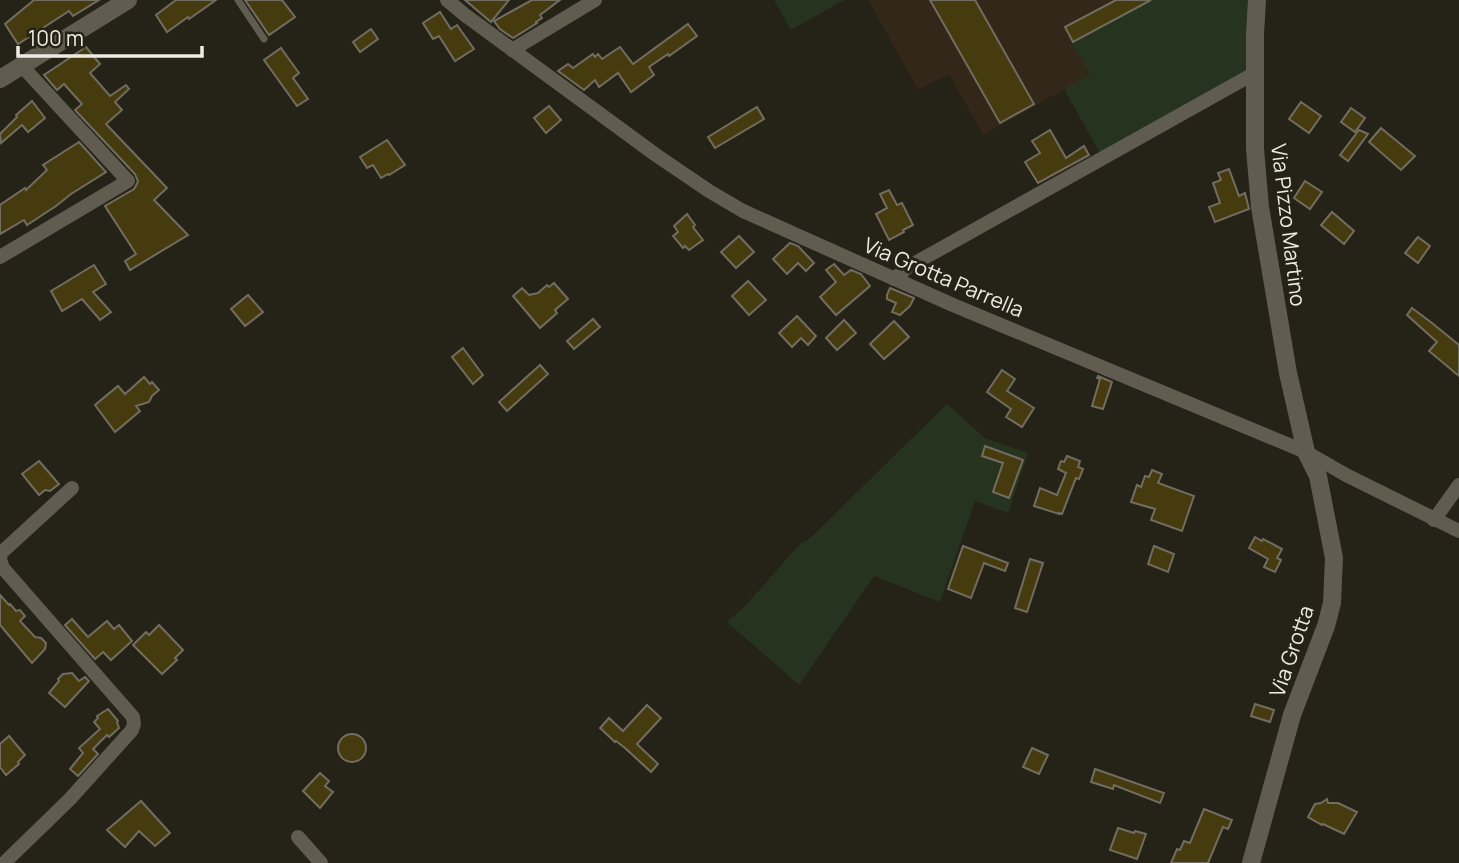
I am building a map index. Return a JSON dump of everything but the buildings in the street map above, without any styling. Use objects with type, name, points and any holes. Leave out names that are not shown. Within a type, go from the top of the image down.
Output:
[{"type":"street","points":[[0,79],[128,0]]},
{"type":"street","name":"Via Grotta Parrella","points":[[447,0],[656,155],[743,211],[953,305],[1306,452],[1459,531]]},
{"type":"street","points":[[512,50],[595,0]]},
{"type":"street","name":"Via Pizzo Martino","points":[[1257,0],[1255,149],[1260,207],[1288,373],[1306,452]]},
{"type":"street","points":[[0,257],[128,181],[21,65]]},
{"type":"street","points":[[894,278],[919,261],[1255,73]]},
{"type":"street","name":"Via Grotta","points":[[1251,863],[1292,715],[1332,603],[1334,558],[1318,476],[1306,452]]},
{"type":"street","points":[[1434,520],[1459,485]]},
{"type":"street","points":[[4,863],[70,799],[132,730],[134,724],[132,717],[3,568],[0,560],[1,553],[72,488]]},
{"type":"street","points":[[298,837],[321,863]]},
{"type":"lane","points":[[238,0],[264,40]]},
{"type":"shaded area","points":[[868,0],[1151,0],[1072,43],[1090,75],[983,135],[949,74],[918,90]]},
{"type":"green space","points":[[774,0],[844,0],[791,30]]},
{"type":"green space","points":[[1151,0],[1253,0],[1249,70],[1101,155],[1064,89],[1090,75],[1072,43]]},
{"type":"green space","points":[[947,404],[985,438],[1028,453],[1008,513],[975,501],[940,602],[874,576],[799,685],[727,622],[746,605],[800,544],[809,539]]}]
